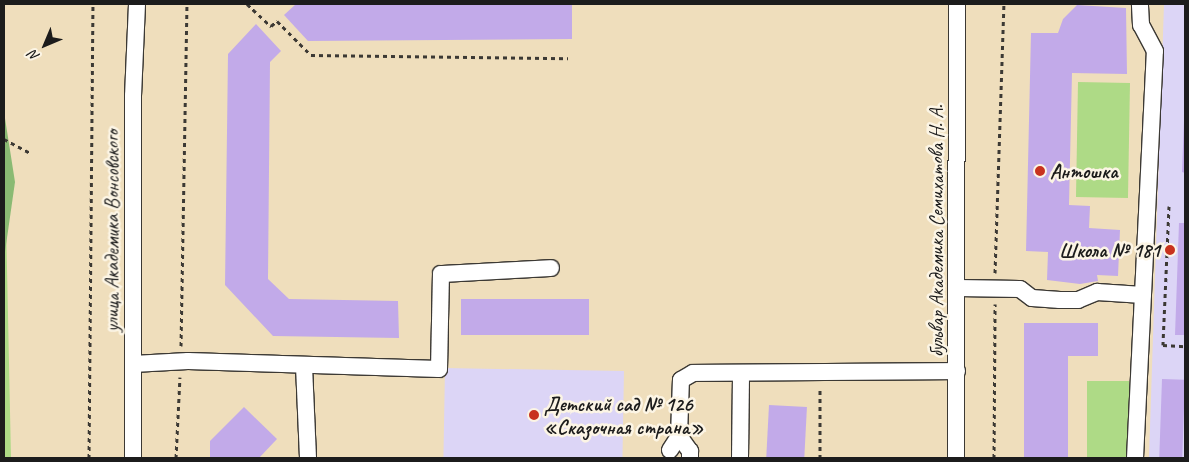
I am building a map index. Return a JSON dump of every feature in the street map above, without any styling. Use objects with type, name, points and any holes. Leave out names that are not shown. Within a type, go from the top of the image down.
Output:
[{"type":"street","name":"улица Академика Вонсовского","points":[[133,458],[133,96],[137,4]]},
{"type":"street","name":"бульвар Академика Семихатова Н. А.","points":[[956,458],[958,288],[957,4]]},
{"type":"street","points":[[1135,458],[1155,51],[1141,25],[1140,4]]},
{"type":"street","points":[[133,364],[181,362],[439,369],[441,274],[551,268]]},
{"type":"street","points":[[958,288],[1020,289],[1032,298],[1060,300],[1078,300],[1097,292],[1143,295]]},
{"type":"street","points":[[304,366],[308,458]]},
{"type":"street","points":[[670,450],[680,436],[681,380],[693,373],[957,371]]},
{"type":"street","points":[[740,458],[741,374]]},
{"type":"street","points":[[680,436],[690,451],[690,458]]},
{"type":"path","points":[[90,458],[92,4]]},
{"type":"path","points":[[176,458],[181,362],[187,4]]},
{"type":"path","points":[[247,4],[270,26],[277,21],[312,55],[568,58]]},
{"type":"path","points":[[994,458],[995,289],[1004,4]]},
{"type":"path","points":[[4,139],[30,153]]},
{"type":"path","points":[[1169,206],[1163,345],[1185,346]]},
{"type":"path","points":[[812,384],[820,384],[820,458]]},
{"type":"shaded area","name":"Школа № 181","points":[[1164,4],[1185,4],[1185,458],[1149,458]]},
{"type":"shaded area","name":"Детский сад № 126 «Сказочная страна»","points":[[445,368],[624,371],[622,458],[443,458]]},
{"type":"green space","points":[[1078,82],[1130,83],[1128,198],[1076,197]]},
{"type":"green space","points":[[4,112],[15,182],[4,259]]},
{"type":"green space","points":[[4,126],[11,458],[4,458]]},
{"type":"green space","points":[[1087,381],[1129,381],[1129,458],[1087,458]]},
{"type":"building","points":[[296,4],[572,4],[572,39],[308,41],[284,15]]},
{"type":"building","points":[[1077,5],[1126,8],[1127,74],[1072,73],[1069,205],[1090,206],[1089,228],[1120,230],[1118,276],[1097,275],[1098,281],[1080,284],[1047,280],[1048,252],[1026,251],[1031,33],[1058,33],[1063,19]]},
{"type":"building","points":[[256,24],[281,51],[270,62],[268,279],[289,299],[398,301],[399,338],[273,336],[225,285],[228,54]]},
{"type":"building","points":[[1185,121],[1185,173],[1182,172]]},
{"type":"building","points":[[1179,223],[1185,223],[1185,335],[1175,335]]},
{"type":"building","points":[[461,299],[589,299],[589,335],[461,335]]},
{"type":"building","points":[[1024,323],[1098,323],[1098,356],[1068,356],[1068,458],[1024,458]]},
{"type":"building","points":[[1162,379],[1185,380],[1182,458],[1159,458]]},
{"type":"building","points":[[769,405],[807,407],[804,458],[766,458]]},
{"type":"building","points":[[244,407],[277,439],[259,458],[210,458],[210,441]]},
{"type":"place","name":"Антошка","points":[[1040,171]]},
{"type":"place","name":"Школа № 181","points":[[1170,250]]},
{"type":"place","name":"Детский сад № 126 «Сказочная страна»","points":[[534,415]]}]
